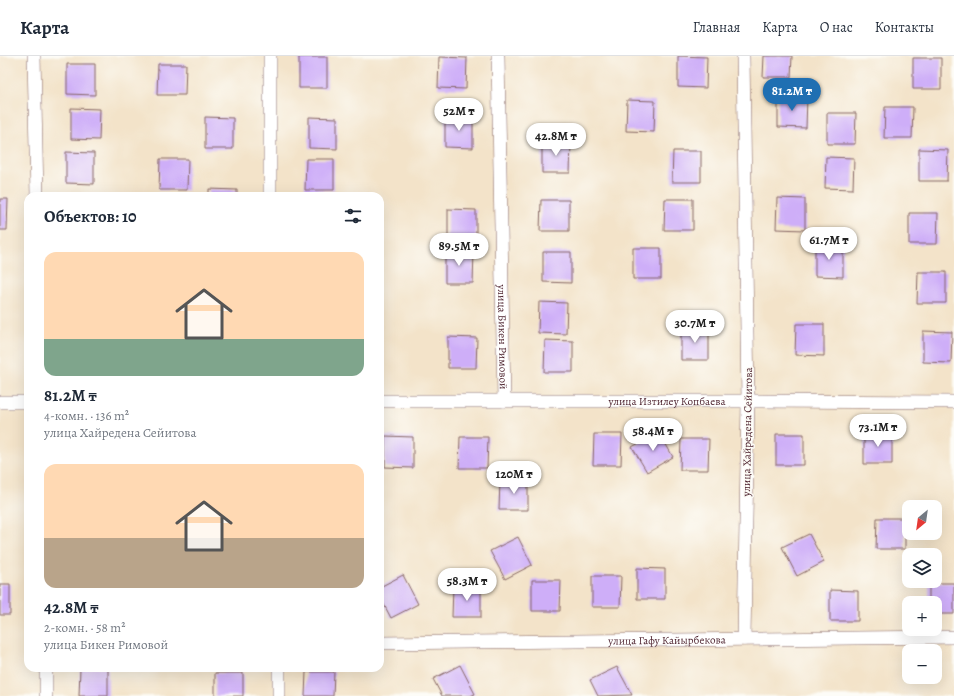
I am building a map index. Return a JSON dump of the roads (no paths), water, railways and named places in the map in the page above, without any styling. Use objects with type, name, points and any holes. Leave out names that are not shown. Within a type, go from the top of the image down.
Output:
[{"type":"street","points":[[34,56],[37,192]]},
{"type":"street","points":[[270,56],[270,192]]},
{"type":"street","name":"улица Бикен Римовой","points":[[498,56],[504,401]]},
{"type":"street","name":"улица Хайредена Сейитова","points":[[743,56],[748,401],[744,639]]},
{"type":"street","points":[[0,402],[24,402]]},
{"type":"street","name":"улица Изтилеу Копбаева","points":[[384,402],[954,402]]},
{"type":"street","name":"улица Гафу Кайырбекова","points":[[384,643],[954,637]]},
{"type":"street","points":[[46,672],[46,696]]},
{"type":"street","points":[[279,672],[279,696]]}]
